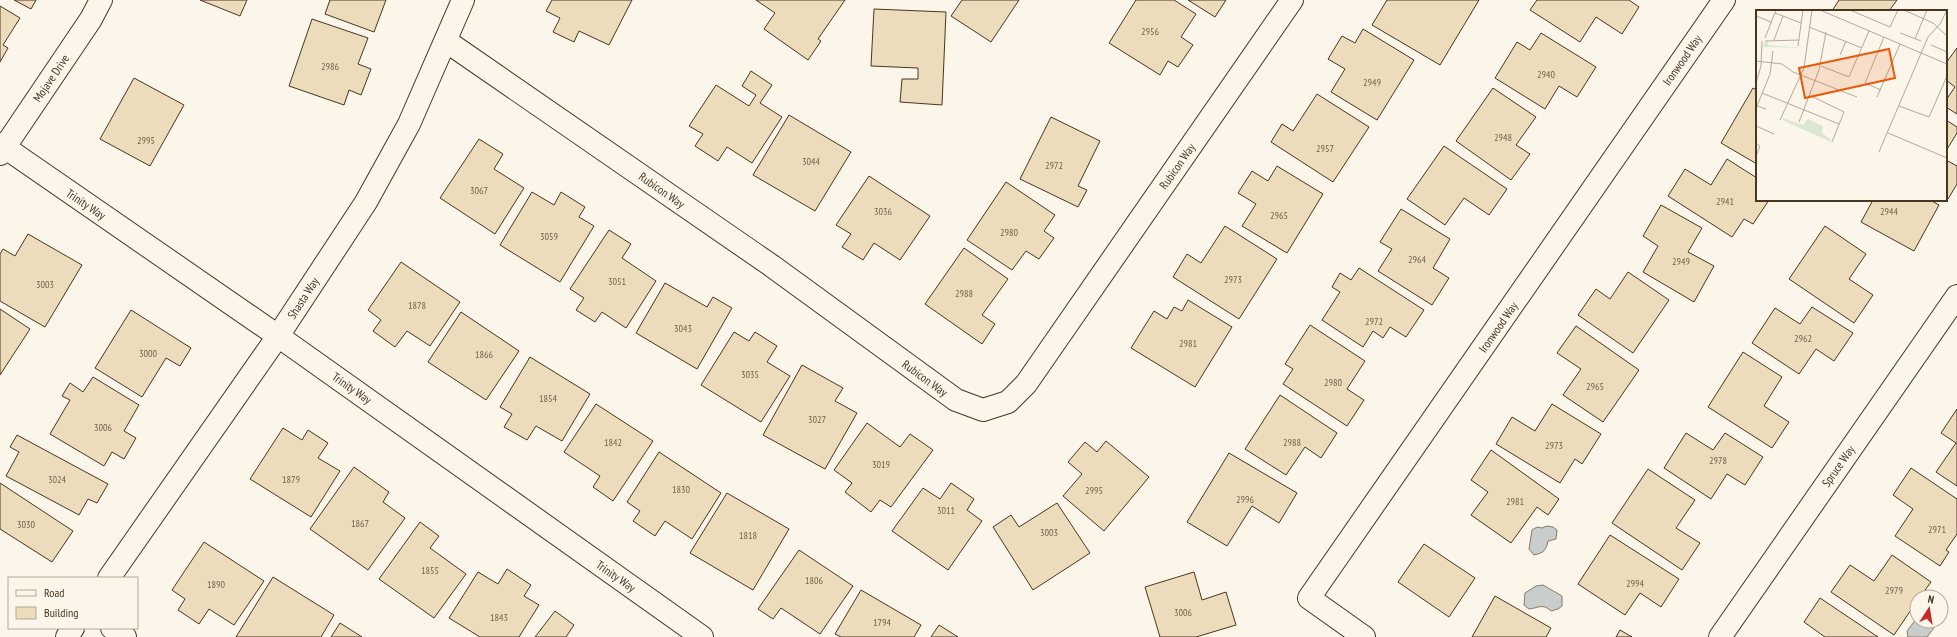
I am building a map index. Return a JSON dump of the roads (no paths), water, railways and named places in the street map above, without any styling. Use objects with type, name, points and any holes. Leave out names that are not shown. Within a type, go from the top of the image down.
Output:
[{"type":"street","name":"Mojave Drive","points":[[2,148],[91,19],[101,0]]},
{"type":"street","name":"Shasta Way","points":[[110,577],[278,336],[366,202],[409,124],[463,0]]},
{"type":"street","name":"Rubicon Way","points":[[446,41],[772,266],[956,400],[983,410],[1008,402],[1026,384],[1292,0]]},
{"type":"street","name":"Ironwood Way","points":[[1364,637],[1309,598],[1724,0]]},
{"type":"street","name":"Trinity Way","points":[[2,148],[278,336],[702,637]]},
{"type":"street","name":"Spruce Way","points":[[1720,637],[1957,296]]},
{"type":"street","points":[[113,629],[125,637]]}]
